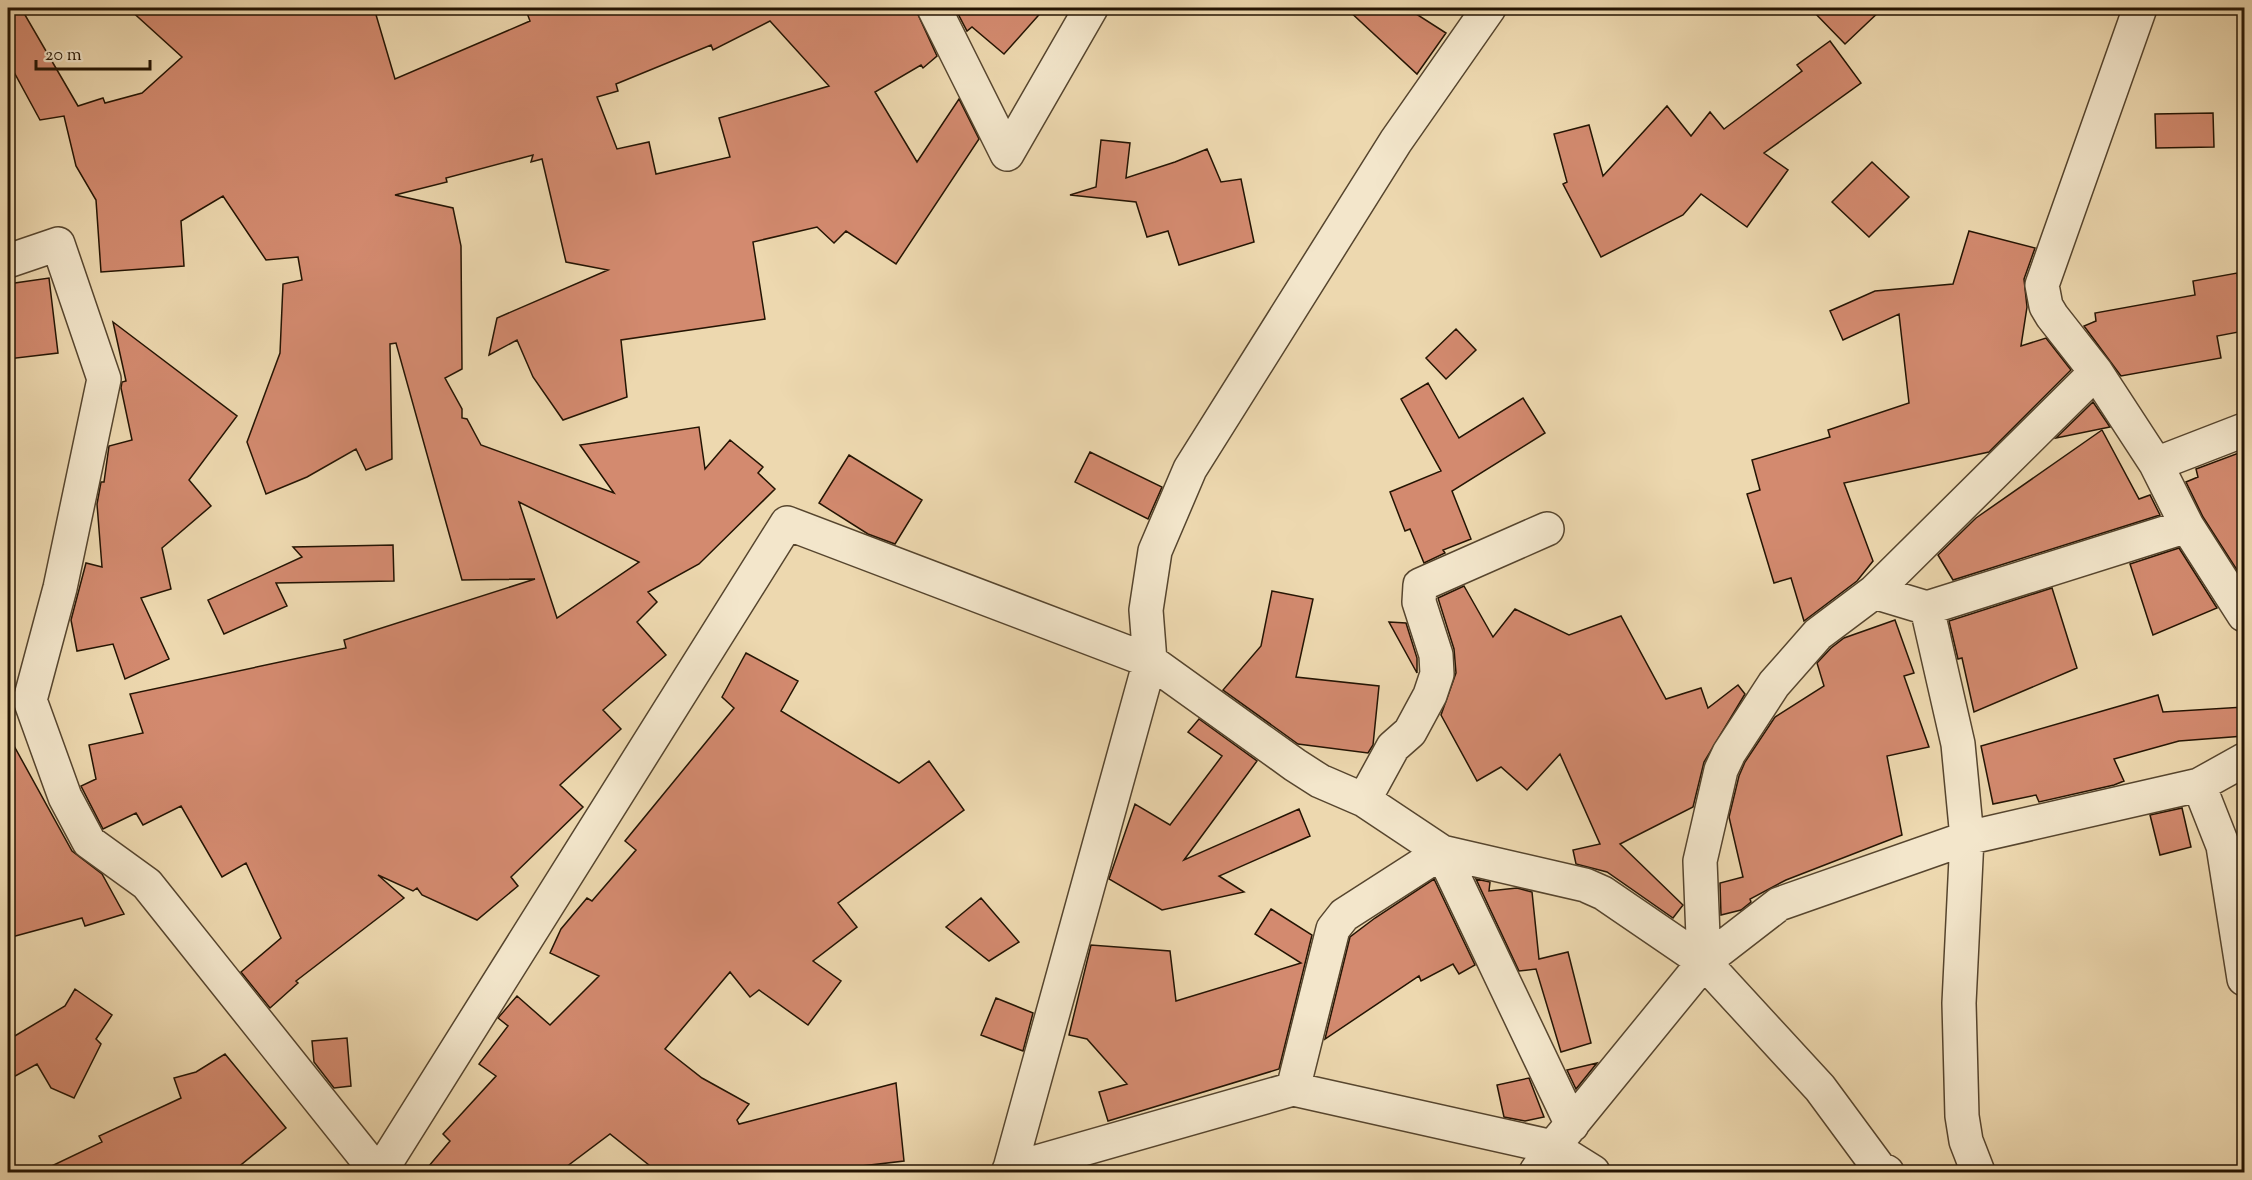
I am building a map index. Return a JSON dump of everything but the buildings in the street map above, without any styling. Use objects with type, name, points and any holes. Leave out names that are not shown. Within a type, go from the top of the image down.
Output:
[{"type":"street","points":[[934,8],[1007,154],[1091,8]]},
{"type":"street","points":[[1009,1171],[1150,661],[1146,610],[1155,551],[1190,470],[1396,141],[1489,8]]},
{"type":"street","points":[[2140,8],[2042,285],[2046,306],[2052,316],[2096,372],[2156,464],[2187,526],[2243,608]]},
{"type":"street","points":[[8,261],[58,244],[104,379],[60,588],[30,700],[65,797],[89,842],[147,884],[379,1173],[787,523],[1150,661],[1295,765],[1320,781],[1364,800],[1443,852],[1584,885],[1603,892],[1704,962],[1820,1088],[1880,1168],[1887,1173]]},
{"type":"street","points":[[1704,962],[1700,861],[1721,770],[1729,753],[1774,684],[1818,634],[1874,592],[2096,372]]},
{"type":"street","points":[[2156,464],[2244,430]]},
{"type":"street","points":[[1874,592],[1927,608],[2187,526]]},
{"type":"street","points":[[1364,800],[1393,747],[1410,732],[1430,695],[1437,674],[1436,656],[1419,602],[1420,585],[1547,529]]},
{"type":"street","points":[[1927,608],[1958,744],[1967,838],[1959,1003],[1962,1116],[1966,1141],[1978,1173]]},
{"type":"street","points":[[1554,1148],[1704,962],[1779,904],[1967,838],[2199,785],[2244,760]]},
{"type":"street","points":[[2199,785],[2223,846],[2244,980]]},
{"type":"street","points":[[1293,1089],[1333,929],[1344,915],[1443,852]]},
{"type":"street","points":[[1443,852],[1554,1148]]},
{"type":"street","points":[[1009,1171],[1293,1089],[1554,1148],[1593,1173]]}]
